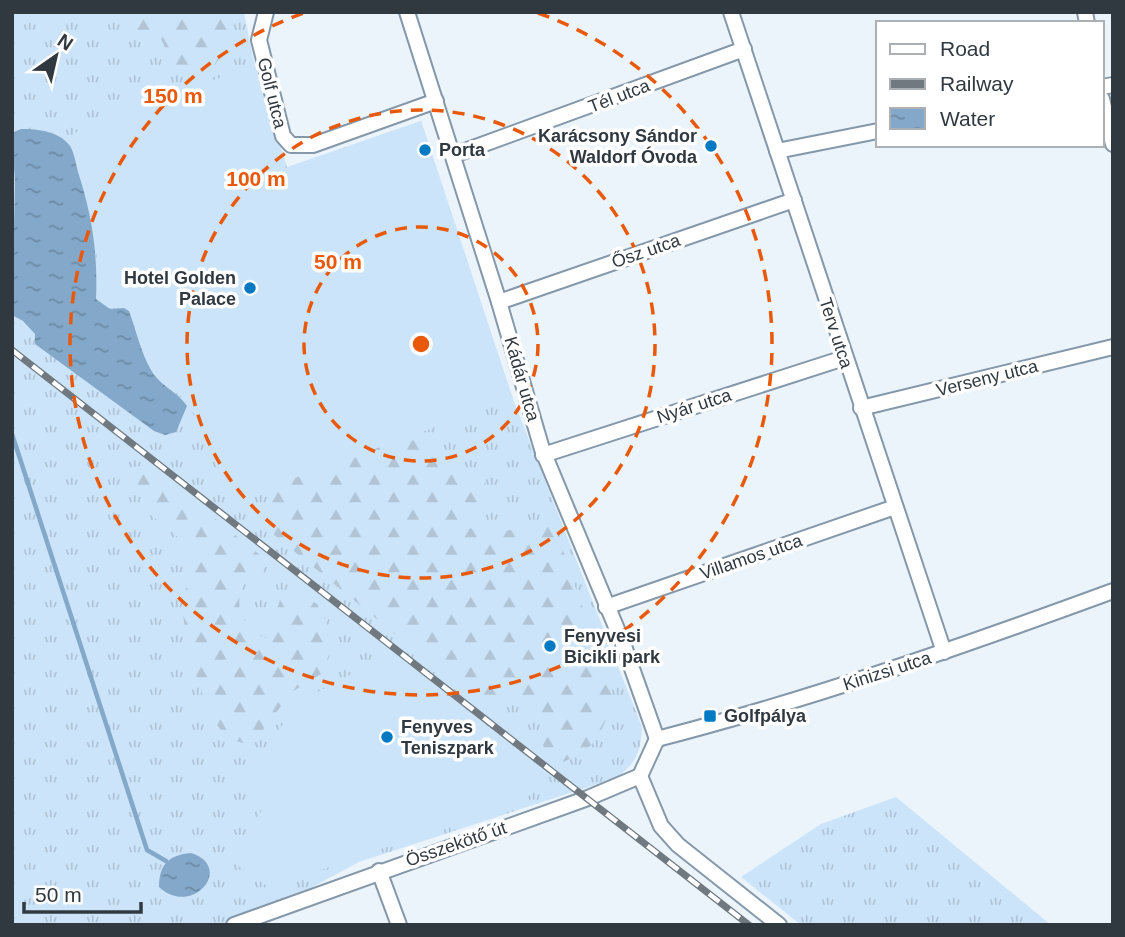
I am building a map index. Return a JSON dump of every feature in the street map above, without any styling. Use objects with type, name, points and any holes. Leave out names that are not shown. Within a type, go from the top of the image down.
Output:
[{"type":"street","name":"Golf utca","points":[[266,12],[259,40],[283,136],[291,145],[313,145],[436,101]]},
{"type":"street","name":"Kádár utca","points":[[407,12],[454,155],[543,454],[657,739]]},
{"type":"street","name":"Terv utca","points":[[731,12],[944,652]]},
{"type":"street","name":"Tél utca","points":[[454,155],[744,49]]},
{"type":"street","points":[[1104,107],[1113,144]]},
{"type":"street","points":[[777,151],[876,131]]},
{"type":"street","name":"Ősz utca","points":[[499,302],[794,200]]},
{"type":"street","name":"Verseny utca","points":[[861,408],[1113,347]]},
{"type":"street","name":"Nyár utca","points":[[543,454],[844,358]]},
{"type":"street","name":"Villamos utca","points":[[606,607],[895,507]]},
{"type":"street","name":"Kinizsi utca","points":[[657,739],[736,719],[944,652],[1113,591]]},
{"type":"street","points":[[657,739],[640,776],[660,826],[678,845],[779,925]]},
{"type":"street","name":"Összekötő út","points":[[234,925],[588,798],[640,776]]},
{"type":"street","points":[[379,871],[398,925]]},
{"type":"green space","points":[[12,12],[244,12],[253,58],[287,167],[421,121],[513,399],[642,727],[636,757],[623,773],[616,778],[359,862],[253,919],[234,925],[12,925]]},
{"type":"green space","points":[[116,12],[226,12],[229,42],[214,67],[195,73],[174,68],[159,34],[143,31],[128,36]]},
{"type":"green space","points":[[255,67],[286,168],[421,121],[513,399],[234,500],[194,414],[180,395],[164,386],[151,371],[129,311],[106,307],[97,298],[97,259],[89,216],[70,146],[64,142],[97,121],[123,110]]},
{"type":"green space","points":[[396,439],[419,441],[436,447],[451,464],[481,476],[488,498],[469,515],[469,527],[483,536],[542,523],[556,530],[613,697],[597,738],[575,757],[563,762],[544,752],[540,716],[515,699],[482,705],[267,529],[267,493],[275,477]]},
{"type":"green space","points":[[141,466],[154,469],[266,560],[262,577],[247,578],[240,596],[239,604],[244,619],[256,632],[265,638],[276,632],[275,615],[281,597],[298,593],[317,604],[328,626],[330,653],[321,674],[292,692],[252,744],[234,740],[223,733],[206,703],[189,647],[183,612],[184,594],[193,571],[192,559],[178,537],[143,509],[141,497],[128,488],[121,477],[127,468]]},
{"type":"green space","name":"Fenyves Teniszpark","points":[[393,652],[546,772],[525,801],[348,860],[271,889],[227,858],[270,799],[242,777],[301,701]]},
{"type":"green space","points":[[896,797],[1051,925],[801,925],[741,877],[821,824]]},
{"type":"water","points":[[21,129],[54,134],[71,149],[93,235],[96,299],[110,309],[124,308],[129,311],[151,370],[187,406],[176,432],[165,435],[154,431],[35,344],[35,334],[23,321],[12,315],[15,182],[12,133]]},
{"type":"water","points":[[191,853],[204,860],[209,869],[209,878],[204,887],[195,894],[184,897],[172,895],[159,887],[161,872],[167,862],[177,856]]},
{"type":"waterway","points":[[12,434],[147,850],[166,861]]},
{"type":"railway","points":[[12,350],[749,925]]},
{"type":"place","name":"Karácsony Sándor Waldorf Óvoda","points":[[711,146]]},
{"type":"place","name":"Porta","points":[[425,150]]},
{"type":"place","name":"Hotel Golden Palace","points":[[250,288]]},
{"type":"place","name":"Fenyvesi Bicikli park","points":[[550,646]]},
{"type":"place","name":"Golfpálya","points":[[710,716]]},
{"type":"place","name":"Fenyves Teniszpark","points":[[387,737]]}]
